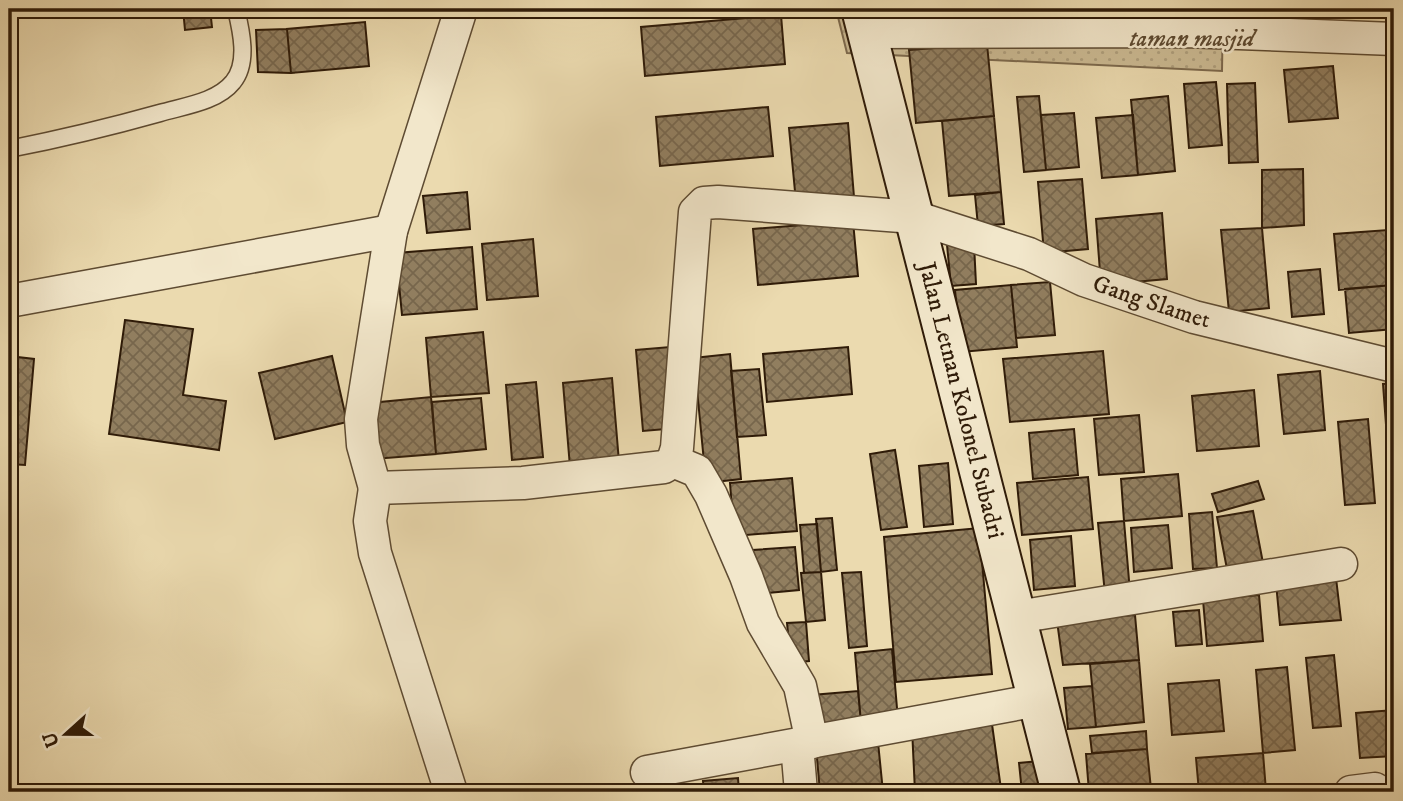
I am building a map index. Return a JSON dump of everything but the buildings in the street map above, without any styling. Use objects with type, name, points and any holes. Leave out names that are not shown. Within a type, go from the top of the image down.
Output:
[{"type":"main road","name":"Jalan Letnan Kolonel Subadri","points":[[864,20],[1061,792]]},
{"type":"street","points":[[451,792],[375,553],[370,520],[375,488],[363,446],[362,419],[391,232],[461,9]]},
{"type":"street","points":[[864,20],[1186,20],[1394,39]]},
{"type":"street","name":"Gang Slamet","points":[[673,460],[677,449],[695,212],[704,203],[914,217],[1029,254],[1084,280],[1194,317],[1394,366]]},
{"type":"street","points":[[9,301],[391,232]]},
{"type":"street","points":[[375,488],[523,483],[664,467],[673,460],[698,471],[746,576],[763,623],[800,685],[804,744],[801,792]]},
{"type":"street","points":[[1017,617],[1341,564]]},
{"type":"street","points":[[647,772],[1038,700]]},
{"type":"lane","points":[[9,149],[91,133],[215,97],[234,81],[241,65],[241,31],[236,9]]},
{"type":"green space","name":"taman masjid","points":[[836,9],[1223,9],[1222,71],[847,53]]}]
